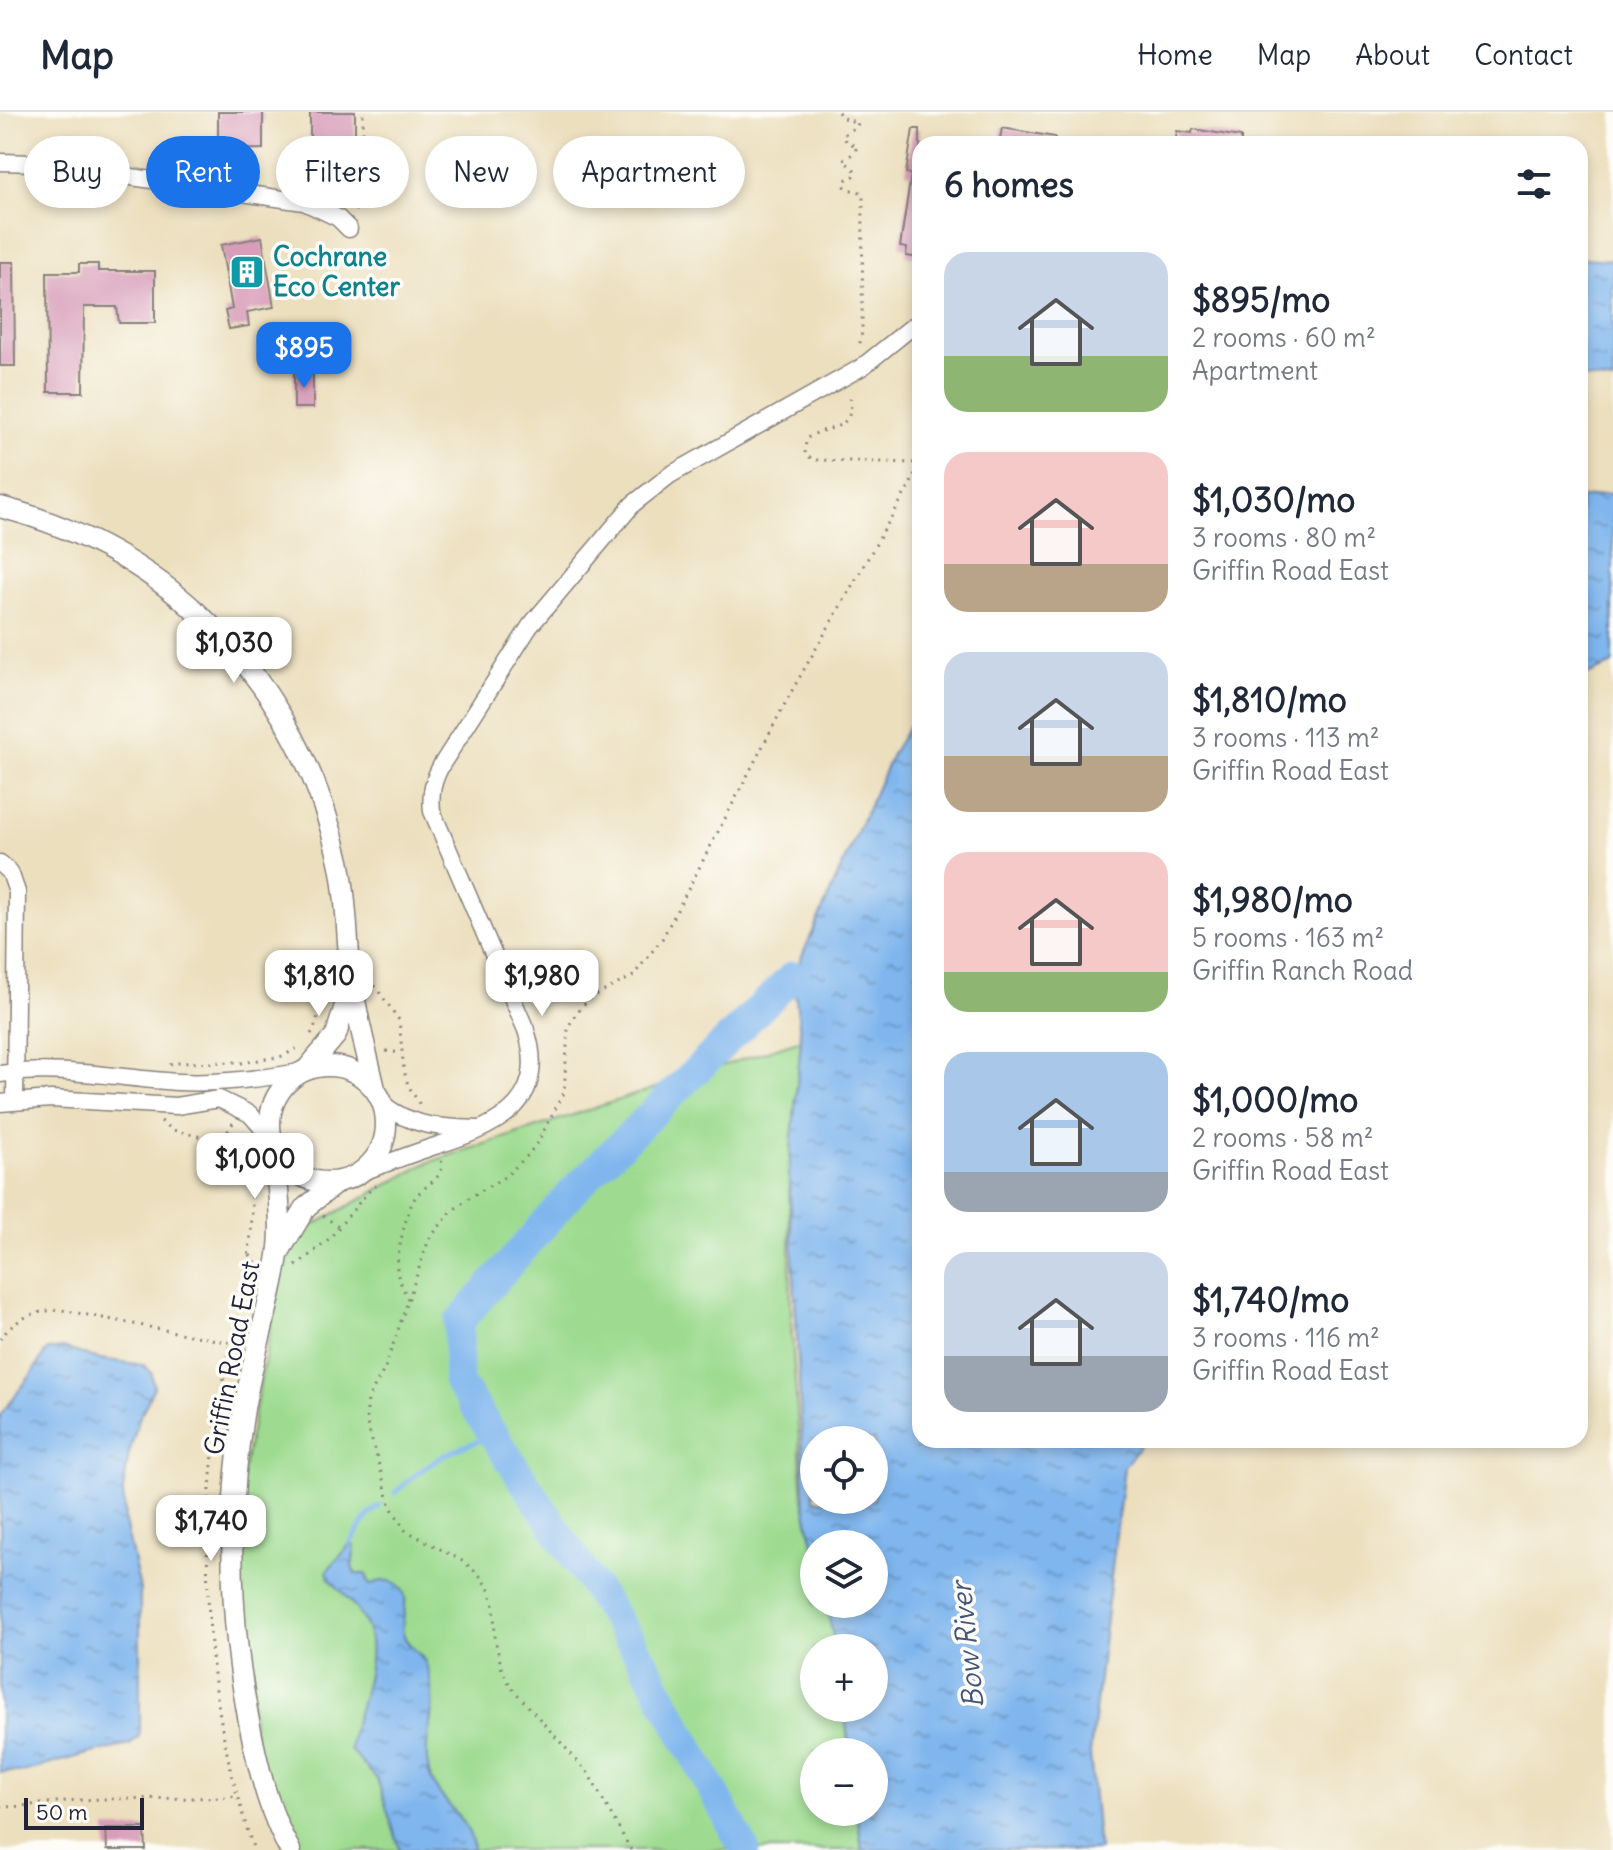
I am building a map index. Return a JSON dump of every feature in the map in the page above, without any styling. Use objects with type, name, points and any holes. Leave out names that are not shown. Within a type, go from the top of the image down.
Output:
[{"type":"main road","points":[[0,507],[66,528],[136,565],[205,618],[243,658],[273,701],[319,791],[340,864],[352,981],[387,1124],[384,1142],[375,1159],[362,1172],[339,1181],[319,1182],[300,1176],[284,1163],[272,1142],[269,1119],[274,1100],[284,1084],[304,1070],[336,1035],[352,981]]},
{"type":"main road","points":[[304,1070],[327,1065],[345,1068],[362,1076],[379,1097]]},
{"type":"main road","name":"Griffin Road East","points":[[272,1142],[279,1252],[243,1414],[237,1464],[233,1577],[236,1628],[248,1718],[265,1791],[290,1850]]},
{"type":"main road","name":"Griffin Road East","points":[[279,1252],[306,1207],[339,1181]]},
{"type":"street","points":[[0,162],[35,163],[304,202],[338,218],[349,229]]},
{"type":"street","points":[[362,1172],[484,1129],[500,1121],[522,1095],[532,1062],[526,1030],[432,811],[433,780],[530,626],[633,504],[670,475],[862,367],[912,327]]},
{"type":"street","points":[[0,863],[10,872],[17,892],[7,1103],[51,1099],[176,1106],[219,1099],[250,1114],[272,1142]]},
{"type":"street","points":[[8,1074],[84,1072],[201,1082],[253,1079],[304,1070]]},
{"type":"street","points":[[379,1097],[400,1118],[484,1129]]},
{"type":"path","points":[[349,229],[363,190],[363,112]]},
{"type":"path","points":[[838,112],[843,118],[858,123],[843,135],[846,141],[857,147],[843,160],[856,171],[844,185],[863,196],[862,332],[858,352]]},
{"type":"path","points":[[841,378],[850,394],[848,415],[837,428],[806,439],[805,454],[814,460],[912,463]]},
{"type":"path","points":[[631,1850],[588,1773],[511,1687],[502,1670],[495,1639],[491,1598],[480,1576],[464,1562],[405,1530],[391,1507],[366,1420],[368,1399],[385,1368],[429,1239],[440,1224],[469,1198],[506,1176],[537,1143],[564,1093],[568,1030],[572,1019],[589,999],[633,976],[662,939],[790,694],[912,481]]},
{"type":"path","points":[[351,954],[397,1014],[408,1085],[420,1110]]},
{"type":"path","points":[[174,1063],[241,1062],[283,1056],[307,1042],[319,1018],[323,986]]},
{"type":"path","points":[[378,1047],[389,1053],[402,1053]]},
{"type":"path","points":[[241,1062],[242,1071]]},
{"type":"path","points":[[221,1142],[238,1116]]},
{"type":"path","points":[[173,1130],[221,1142],[235,1151],[247,1169],[252,1202],[250,1255]]},
{"type":"path","points":[[408,1299],[397,1266],[411,1204],[443,1169],[441,1158],[430,1162]]},
{"type":"path","points":[[295,1266],[329,1239],[368,1192],[384,1180]]},
{"type":"path","points":[[315,1211],[340,1227]]},
{"type":"path","points":[[0,1339],[24,1317],[42,1311],[62,1310],[231,1343]]},
{"type":"path","points":[[0,1807],[77,1800],[238,1796]]},
{"type":"green space","points":[[801,1040],[789,1173],[791,1322],[800,1455],[800,1514],[806,1514],[810,1530],[800,1530],[800,1618],[829,1618],[833,1634],[800,1634],[800,1722],[846,1722],[847,1738],[800,1738],[800,1826],[859,1826],[862,1850],[290,1850],[257,1759],[234,1519],[288,1239],[427,1163]]},
{"type":"water","points":[[1588,258],[1613,260],[1613,382],[1588,378]]},
{"type":"water","points":[[1613,493],[1613,664],[1588,675],[1588,497]]},
{"type":"water","name":"Bow River","points":[[912,721],[912,1448],[1139,1448],[1124,1467],[1090,1754],[1099,1850],[862,1850],[859,1826],[888,1826],[888,1738],[848,1738],[846,1722],[888,1722],[888,1634],[833,1634],[829,1618],[888,1618],[888,1530],[810,1530],[807,1514],[888,1514],[888,1426],[801,1426],[789,1173],[801,1040],[793,976],[893,752]]},
{"type":"water","points":[[63,1348],[99,1359],[144,1365],[152,1374],[154,1387],[139,1419],[123,1490],[125,1522],[140,1589],[139,1736],[130,1745],[22,1772],[0,1772],[0,1415],[44,1354],[48,1350]]},
{"type":"water","points":[[350,1543],[355,1547],[352,1567],[355,1574],[366,1574],[370,1585],[391,1581],[403,1590],[403,1633],[425,1662],[431,1686],[427,1750],[429,1772],[439,1793],[467,1828],[473,1850],[400,1850],[377,1779],[350,1750],[369,1668],[370,1640],[360,1614],[329,1578],[327,1571]]},
{"type":"building","points":[[218,112],[263,112],[263,149],[260,149],[260,136],[218,136]]},
{"type":"building","points":[[310,112],[355,112],[355,136],[310,136]]},
{"type":"building","points":[[1002,128],[1049,136],[1000,136]]},
{"type":"building","points":[[913,129],[920,129],[920,136],[912,136],[912,257],[906,256],[907,248],[900,247],[911,174],[906,173]]},
{"type":"building","points":[[1193,129],[1235,136],[1176,136],[1177,131],[1192,133]]},
{"type":"building","name":"Cochrane Eco Center","points":[[262,237],[274,307],[247,312],[249,326],[229,329],[225,311],[232,309],[221,245]]},
{"type":"building","points":[[0,262],[14,262],[15,366],[0,366]]},
{"type":"building","points":[[79,264],[98,264],[98,271],[155,271],[155,323],[119,323],[117,307],[84,307],[83,392],[48,392],[47,272],[79,272]]},
{"type":"building","points":[[294,372],[313,372],[313,408],[294,408]]},
{"type":"building","points":[[106,1828],[145,1828],[146,1850],[107,1850]]},
{"type":"waterway","points":[[745,1850],[642,1659],[458,1382],[459,1322],[572,1192],[793,976]]},
{"type":"waterway","points":[[395,1493],[441,1458],[466,1445],[494,1437]]},
{"type":"waterway","points":[[350,1543],[369,1515],[380,1506]]},
{"type":"place","name":"Cochrane Eco Center","points":[[247,272]]}]
